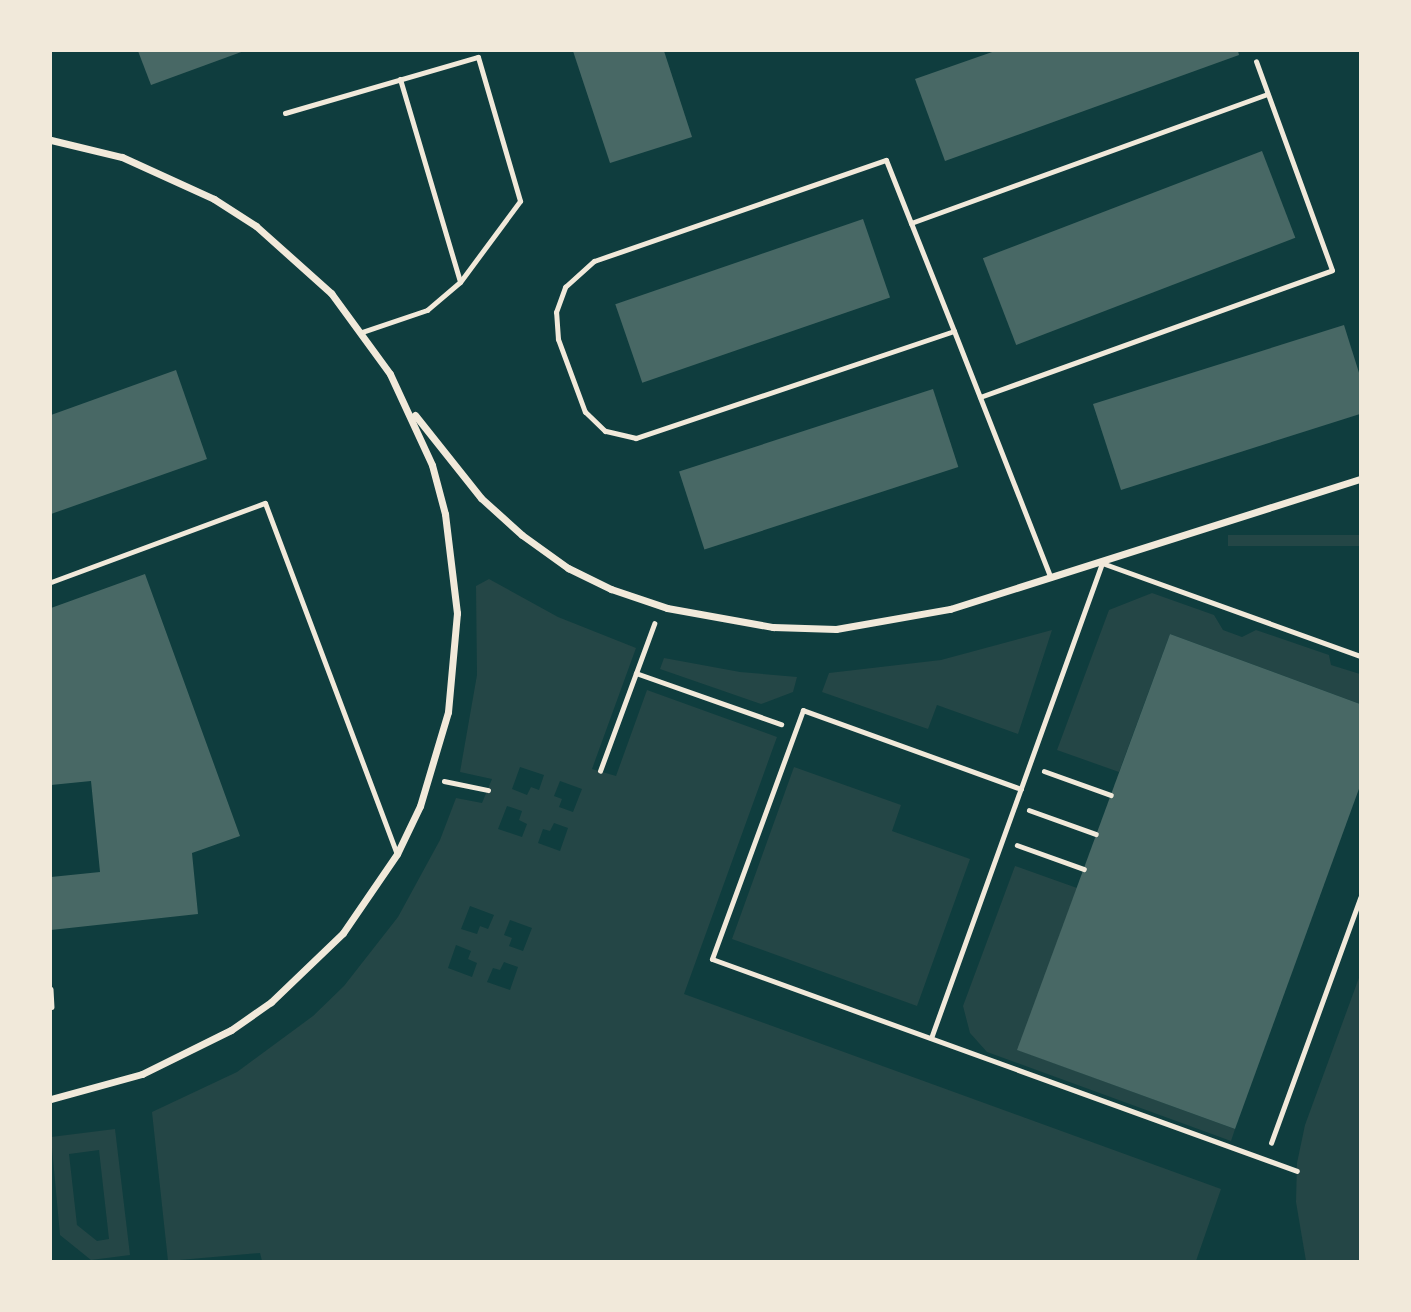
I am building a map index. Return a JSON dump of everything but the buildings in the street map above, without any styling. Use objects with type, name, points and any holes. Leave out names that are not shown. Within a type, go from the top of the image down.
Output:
[{"type":"street","points":[[51,139],[122,157],[214,199],[295,258],[362,332],[446,457],[522,535],[590,579],[661,606],[729,622],[836,629],[950,609],[1360,479]]},
{"type":"street","points":[[51,1099],[95,1090],[178,1059],[271,1002],[343,933],[397,854],[430,778],[448,712],[455,663],[453,563],[432,465],[390,374]]},
{"type":"lane","points":[[285,113],[478,57],[482,51]]},
{"type":"lane","points":[[362,332],[427,310],[460,282],[520,201],[478,57]]},
{"type":"lane","points":[[980,397],[1332,270],[1256,61]]},
{"type":"lane","points":[[400,79],[460,282]]},
{"type":"lane","points":[[911,223],[1268,94]]},
{"type":"lane","points":[[954,331],[636,438],[606,431],[585,412],[558,339],[556,312],[565,287],[594,261],[886,160],[954,331],[1051,578]]},
{"type":"lane","points":[[51,582],[265,503],[397,854]]},
{"type":"lane","points":[[930,1038],[1102,563],[1360,656]]},
{"type":"lane","points":[[1021,789],[803,710],[712,959],[1297,1171]]},
{"type":"path","points":[[600,771],[661,606]]},
{"type":"path","points":[[636,673],[796,729]]},
{"type":"path","points":[[1030,766],[1111,795]]},
{"type":"path","points":[[430,778],[488,790]]},
{"type":"path","points":[[1015,805],[1096,834]]},
{"type":"path","points":[[1003,840],[1084,869]]},
{"type":"path","points":[[1265,1160],[1360,898]]},
{"type":"path","points":[[51,989],[52,1007]]},
{"type":"shaded area","points":[[1228,535],[1360,535],[1360,546],[1228,546]]},
{"type":"shaded area","points":[[489,579],[558,617],[636,648],[592,769],[616,776],[647,690],[777,737],[684,994],[1221,1189],[1196,1261],[262,1261],[260,1253],[168,1261],[152,1112],[237,1072],[313,1016],[344,986],[398,917],[440,840],[456,798],[482,803],[492,779],[460,772],[477,675],[476,586]],"holes":[[[520,767],[544,775],[539,790],[531,787],[527,795],[512,789]],[[560,781],[582,789],[573,812],[559,807],[562,799],[554,796]],[[507,806],[522,811],[519,820],[527,824],[522,837],[498,829]],[[554,823],[568,828],[560,851],[538,843],[543,829],[550,831]],[[470,906],[494,915],[488,929],[480,926],[477,934],[461,929]],[[510,920],[532,928],[523,951],[509,946],[512,938],[504,935]],[[456,945],[471,951],[468,959],[477,963],[472,977],[448,968]],[[504,962],[518,967],[510,990],[487,982],[493,968],[500,970]]]},
{"type":"shaded area","points":[[1152,593],[1214,615],[1223,630],[1242,637],[1256,630],[1329,655],[1331,665],[1360,674],[1360,704],[1170,634],[1119,772],[1057,750],[1109,610]]},
{"type":"shaded area","points":[[1052,630],[1018,734],[937,705],[928,729],[822,692],[829,673],[941,660]]},
{"type":"shaded area","points":[[664,658],[740,672],[797,677],[793,692],[761,704],[660,669]]},
{"type":"shaded area","points":[[794,767],[901,805],[892,831],[970,859],[917,1006],[732,939]]},
{"type":"shaded area","points":[[1015,866],[1077,888],[1018,1050],[1235,1129],[1231,1141],[987,1052],[970,1033],[963,1006]]},
{"type":"shaded area","points":[[1360,975],[1360,1261],[1306,1261],[1296,1202],[1297,1163],[1305,1125]]},
{"type":"shaded area","points":[[115,1129],[130,1255],[91,1260],[60,1235],[51,1137]],"holes":[[[99,1150],[109,1239],[97,1241],[77,1225],[69,1154]]]}]
